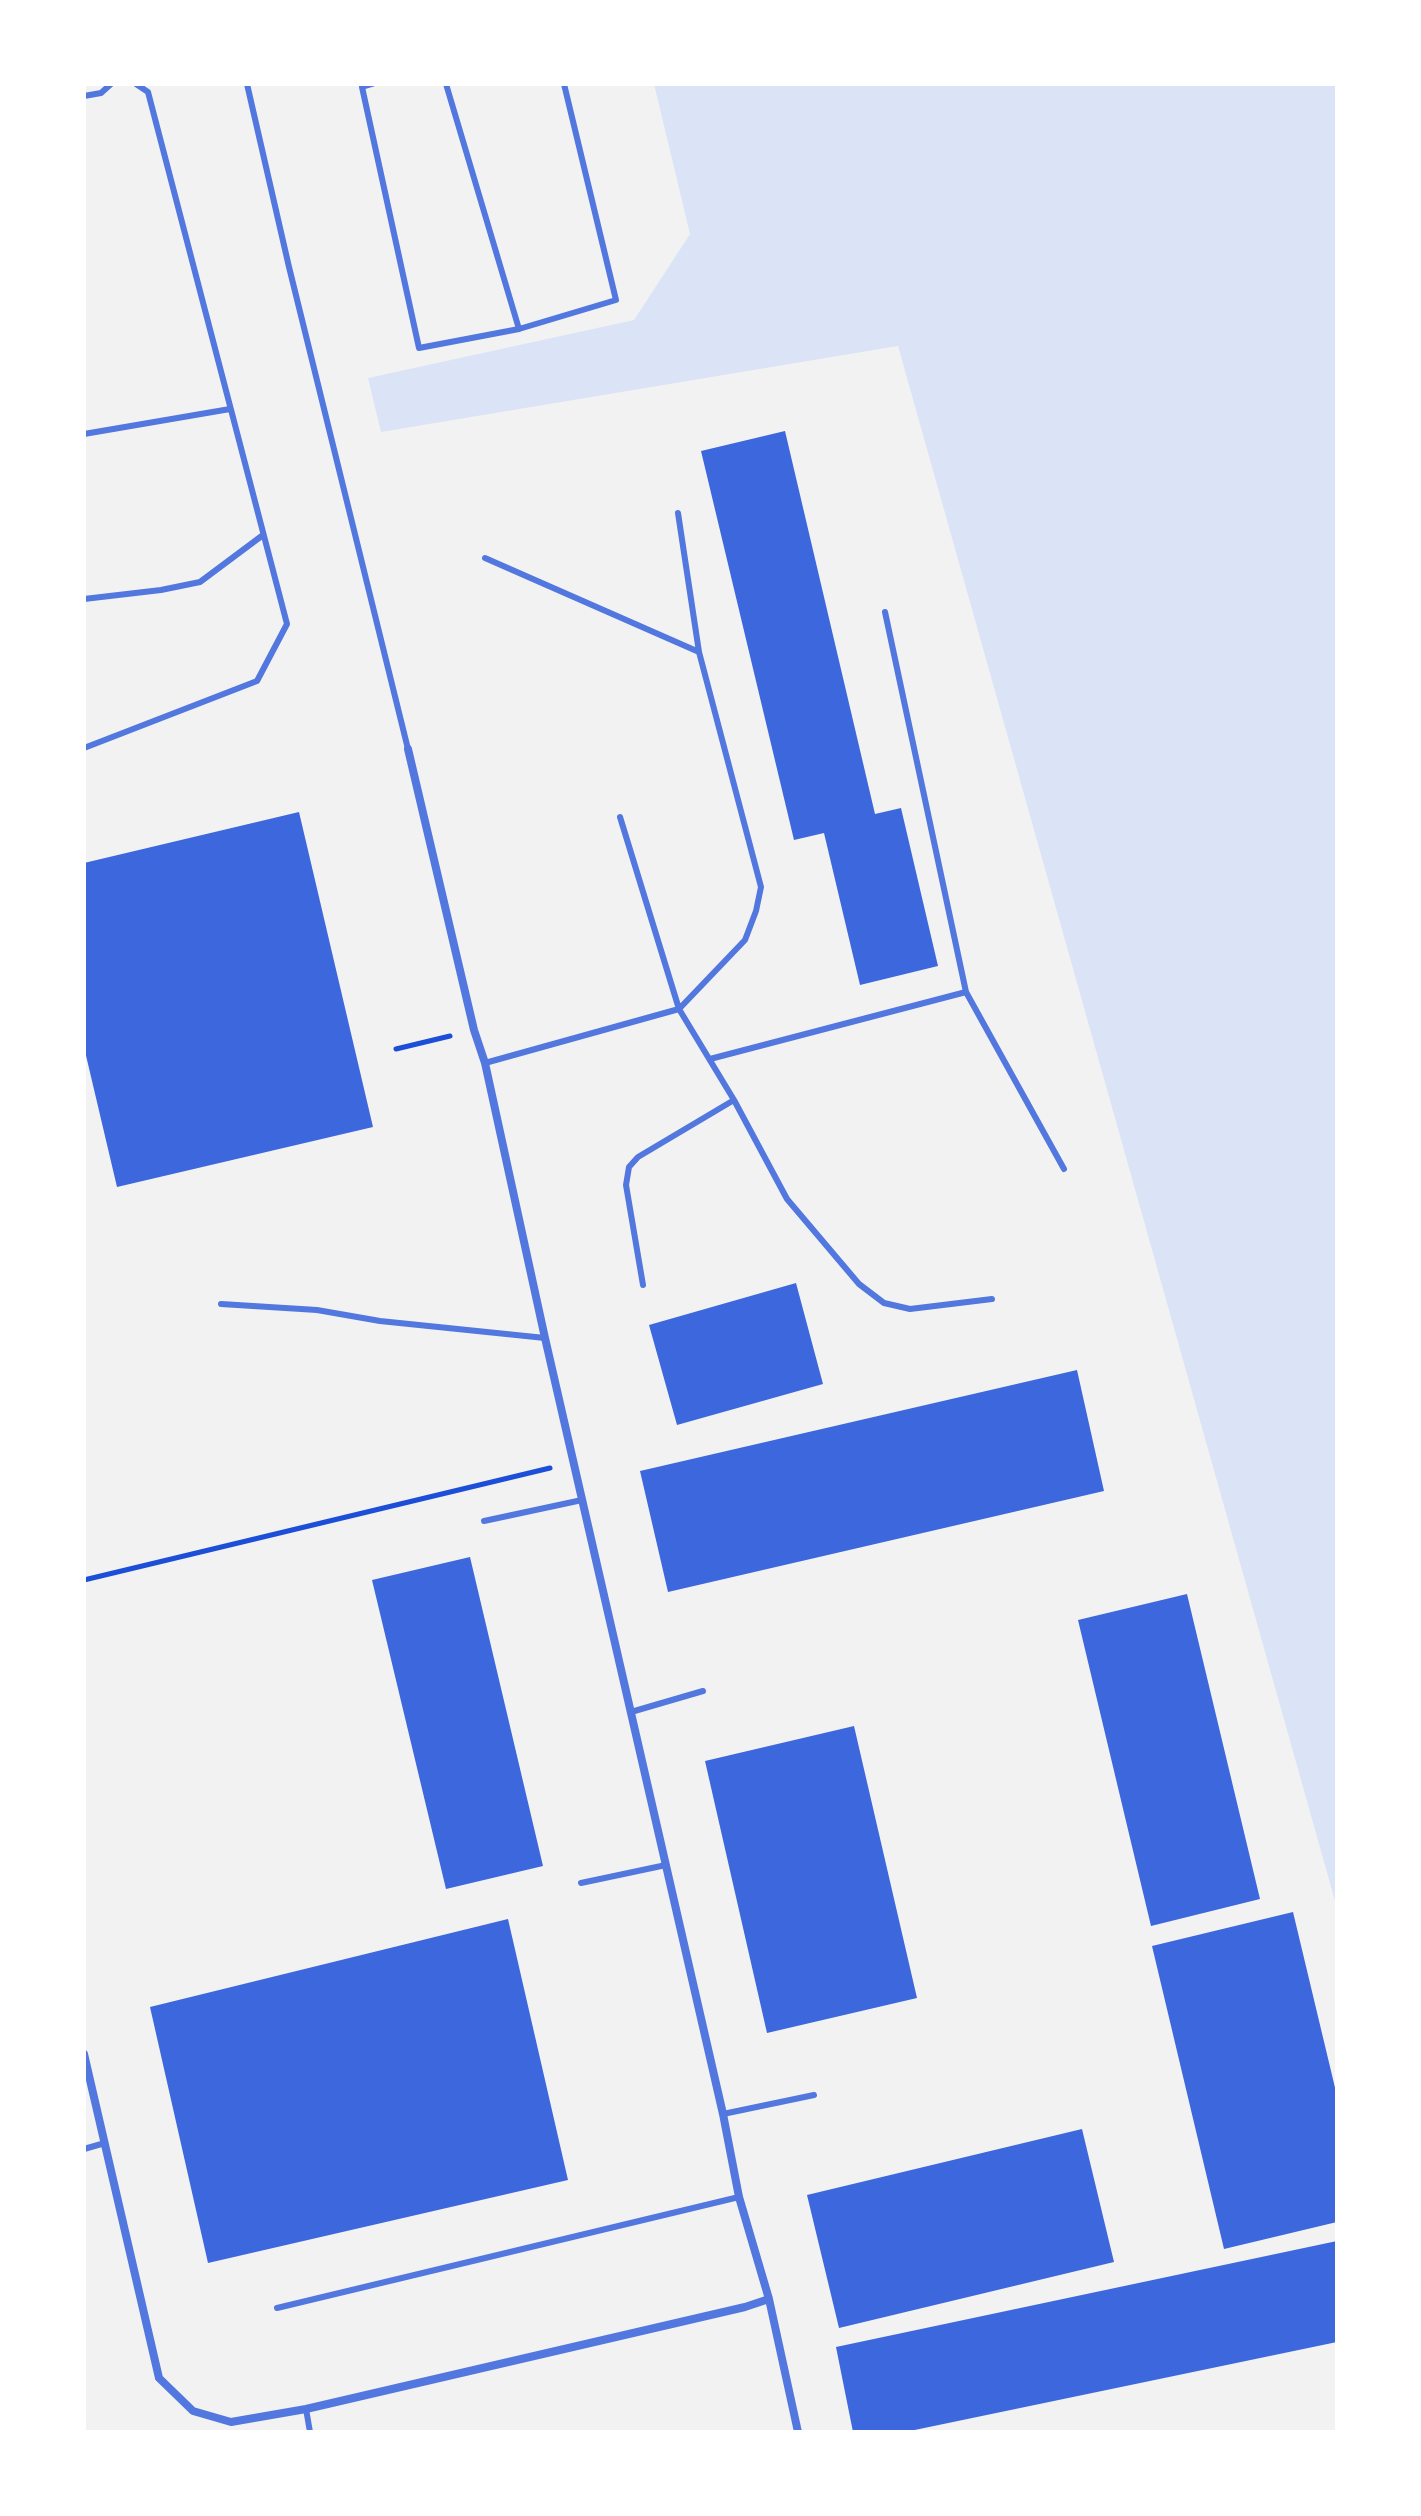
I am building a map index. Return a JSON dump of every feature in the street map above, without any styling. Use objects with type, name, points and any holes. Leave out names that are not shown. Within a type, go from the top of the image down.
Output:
[{"type":"street","points":[[408,749],[474,1030],[485,1063],[723,2114],[739,2197],[769,2299],[798,2432]]},
{"type":"street","points":[[84,2054],[159,2378],[193,2411],[231,2422],[306,2409],[769,2299]]},
{"type":"lane","points":[[84,96],[101,93],[111,84]]},
{"type":"lane","points":[[84,748],[257,681],[287,624],[148,92],[136,84]]},
{"type":"lane","points":[[247,84],[408,749]]},
{"type":"lane","points":[[372,84],[362,87],[419,348],[519,329],[616,300],[564,84]]},
{"type":"lane","points":[[446,84],[519,329]]},
{"type":"lane","points":[[84,434],[230,409]]},
{"type":"lane","points":[[485,1063],[679,1009],[745,940],[756,911],[761,887],[699,652],[678,513]]},
{"type":"lane","points":[[84,599],[200,582],[263,535]]},
{"type":"lane","points":[[485,558],[699,652]]},
{"type":"lane","points":[[885,612],[966,992],[1064,1169]]},
{"type":"lane","points":[[620,817],[679,1009],[734,1100],[787,1199],[859,1284],[884,1303],[910,1309],[992,1299]]},
{"type":"lane","points":[[710,1059],[966,992]]},
{"type":"lane","points":[[643,1285],[626,1185],[629,1167],[638,1157],[734,1100]]},
{"type":"lane","points":[[221,1304],[317,1310],[380,1321],[545,1338]]},
{"type":"lane","points":[[484,1521],[582,1500]]},
{"type":"lane","points":[[631,1712],[703,1691]]},
{"type":"lane","points":[[581,1883],[666,1865]]},
{"type":"lane","points":[[723,2114],[814,2095]]},
{"type":"lane","points":[[84,2149],[105,2143]]},
{"type":"lane","points":[[277,2308],[739,2197]]},
{"type":"lane","points":[[306,2409],[310,2432]]},
{"type":"path","points":[[396,1049],[474,1030]]},
{"type":"path","points":[[84,1580],[574,1462]]},
{"type":"shaded area","points":[[654,84],[1337,84],[1337,1908],[898,346],[381,432],[368,378],[634,320],[690,234]]},
{"type":"building","points":[[785,431],[875,814],[901,808],[938,966],[860,985],[824,833],[794,840],[701,451]]},
{"type":"building","points":[[299,812],[373,1127],[117,1187],[84,1047],[84,863]]},
{"type":"building","points":[[796,1283],[823,1384],[677,1425],[649,1325]]},
{"type":"building","points":[[1077,1370],[1104,1491],[668,1592],[640,1471]]},
{"type":"building","points":[[470,1557],[543,1866],[446,1889],[372,1580]]},
{"type":"building","points":[[1187,1594],[1260,1899],[1151,1926],[1078,1620]]},
{"type":"building","points":[[854,1726],[917,1998],[767,2033],[705,1761]]},
{"type":"building","points":[[1293,1912],[1337,2096],[1337,2222],[1224,2249],[1152,1946]]},
{"type":"building","points":[[508,1919],[568,2180],[208,2263],[150,2007]]},
{"type":"building","points":[[1082,2129],[1114,2262],[839,2328],[807,2195]]},
{"type":"building","points":[[1337,2241],[1337,2342],[905,2432],[853,2432],[836,2347]]}]
